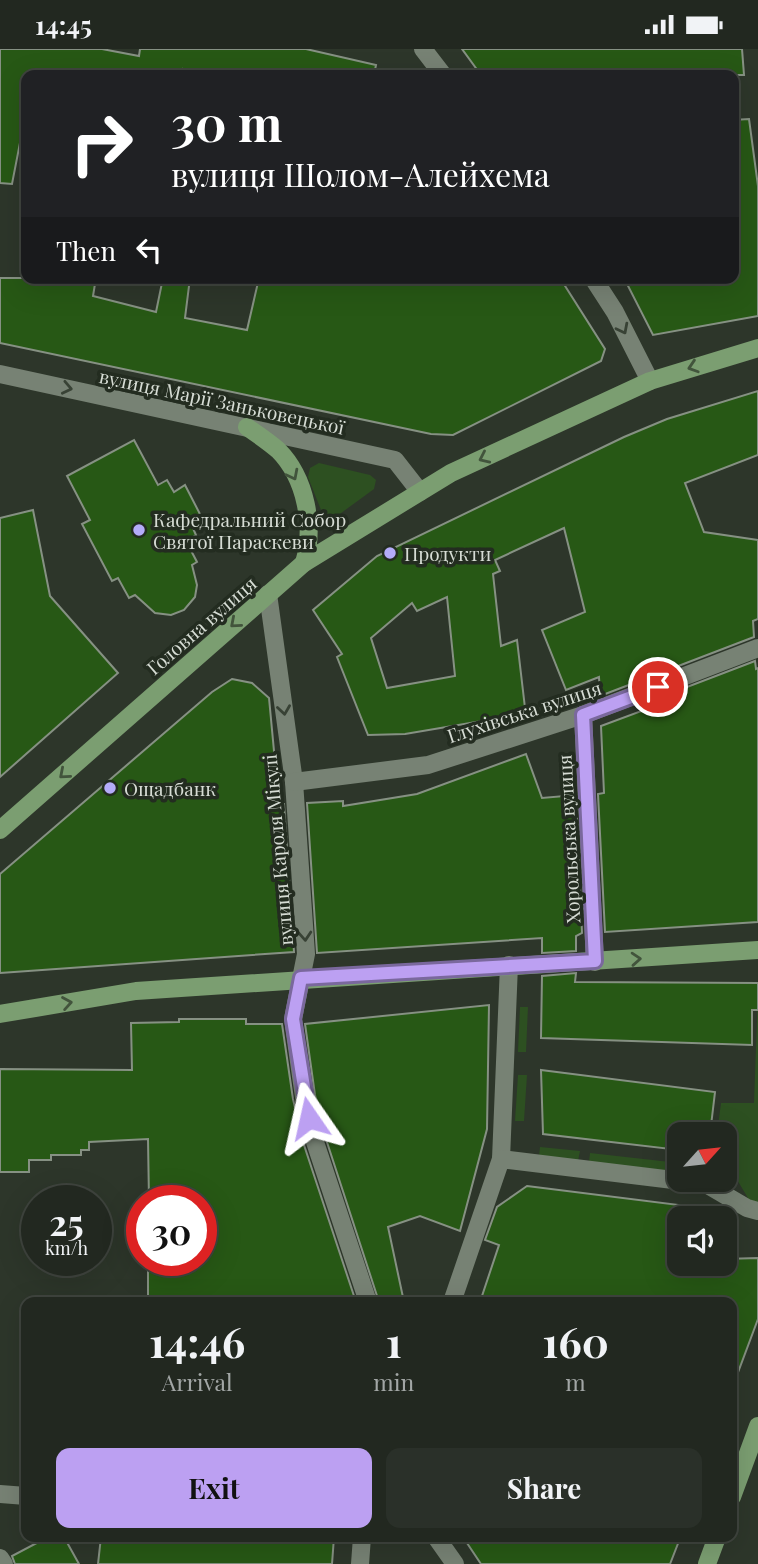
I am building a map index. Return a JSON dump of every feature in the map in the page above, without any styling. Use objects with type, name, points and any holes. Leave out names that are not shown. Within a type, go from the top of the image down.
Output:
[{"type":"main road","name":"Головна вулиця","points":[[0,831],[304,563],[451,473],[650,381],[758,348]]},
{"type":"main road","points":[[247,426],[278,450],[299,485],[309,521],[309,546],[304,563]]},
{"type":"main road","points":[[0,1014],[136,991],[301,978],[758,950]]},
{"type":"main road","points":[[737,1483],[758,1426]]},
{"type":"main road","points":[[707,1564],[715,1542]]},
{"type":"street","points":[[423,49],[439,70]]},
{"type":"street","points":[[597,284],[615,312],[650,381]]},
{"type":"street","name":"вулиця Марії Заньковецької","points":[[0,374],[395,460],[420,492]]},
{"type":"street","name":"вулиця Кароля Мікулі","points":[[268,594],[295,782],[306,954],[293,1019],[304,1097],[314,1139],[366,1297]]},
{"type":"street","name":"Глухівська вулиця","points":[[295,782],[429,765],[583,715],[758,648]]},
{"type":"street","name":"Хорольська вулиця","points":[[583,715],[595,961]]},
{"type":"street","points":[[454,1297],[501,1159],[509,965]]},
{"type":"street","points":[[501,1159],[706,1184],[747,1208],[758,1211]]},
{"type":"street","points":[[0,1494],[21,1496]]},
{"type":"street","points":[[360,1564],[362,1542]]},
{"type":"street","points":[[440,1542],[455,1564]]},
{"type":"street","points":[[0,1558],[4,1564]]},
{"type":"green space","points":[[319,463],[370,475],[376,480],[374,489],[337,516],[323,515],[308,477],[310,468]]},
{"type":"green space","points":[[758,993],[758,1203],[751,1203],[737,1180],[737,1122],[719,1122],[721,1103],[754,1103]]},
{"type":"green space","points":[[520,1007],[528,1007],[526,1052],[518,1052]]},
{"type":"green space","points":[[518,1075],[527,1075],[524,1121],[515,1121]]},
{"type":"green space","points":[[540,1147],[580,1151],[578,1161],[539,1156]]},
{"type":"green space","points":[[590,1153],[667,1162],[667,1171],[589,1162]]},
{"type":"building","points":[[0,49],[102,49],[139,56],[140,49],[306,49],[376,65],[375,70],[21,70],[21,138],[12,184],[0,183]]},
{"type":"building","points":[[462,49],[742,49],[744,75],[739,75],[739,70],[477,70]]},
{"type":"building","points":[[749,119],[758,186],[758,316],[653,335],[627,284],[739,284],[739,120]]},
{"type":"building","points":[[0,278],[21,278],[21,284],[95,284],[93,296],[156,312],[162,284],[189,284],[185,318],[247,330],[258,284],[564,284],[605,349],[601,361],[453,435],[431,434],[0,343]]},
{"type":"building","points":[[758,391],[758,455],[685,483],[704,532],[758,540],[758,619],[753,621],[754,637],[600,696],[599,677],[566,690],[542,630],[585,612],[564,528],[495,560],[500,571],[493,574],[501,646],[517,640],[525,708],[511,716],[405,734],[368,735],[337,657],[342,654],[313,610],[377,556],[667,419]],"holes":[[[447,597],[455,676],[387,688],[371,638],[412,603],[417,611]]]},
{"type":"building","name":"Кафедральний Собор Святої Параскеви","points":[[134,440],[158,485],[167,480],[174,492],[185,485],[202,518],[191,524],[196,535],[186,541],[197,562],[192,565],[197,585],[195,597],[184,610],[171,615],[155,613],[135,595],[129,598],[118,578],[112,581],[82,524],[90,520],[67,476]]},
{"type":"building","points":[[33,510],[50,596],[118,673],[0,777],[0,518]]},
{"type":"building","points":[[755,661],[756,669],[758,668],[758,922],[605,932],[598,794],[604,793],[601,726],[647,709],[645,703]]},
{"type":"building","points":[[232,679],[252,683],[269,698],[279,804],[284,804],[294,952],[0,973],[0,874],[212,692]]},
{"type":"building","points":[[526,754],[542,798],[576,795],[582,933],[576,936],[576,951],[542,953],[542,938],[317,953],[307,803],[343,801],[343,806],[417,794]]},
{"type":"building","points":[[576,973],[575,982],[758,983],[758,1010],[752,1010],[752,1045],[541,1038],[542,976]]},
{"type":"building","points":[[489,1005],[487,1129],[460,1231],[420,1216],[388,1227],[403,1297],[377,1297],[325,1136],[315,1095],[305,1024]]},
{"type":"building","points":[[179,1019],[246,1019],[246,1024],[282,1024],[293,1099],[303,1142],[354,1297],[148,1297],[148,1276],[217,1276],[217,1185],[149,1185],[148,1139],[89,1142],[89,1150],[81,1150],[81,1155],[51,1155],[51,1160],[29,1160],[29,1172],[0,1172],[0,1069],[132,1070],[131,1023],[179,1022]]},
{"type":"building","points":[[541,1070],[715,1092],[711,1122],[667,1122],[667,1149],[543,1134]]},
{"type":"building","points":[[527,1186],[687,1206],[667,1206],[667,1276],[737,1276],[737,1259],[758,1258],[758,1319],[737,1375],[737,1297],[482,1297],[499,1245],[485,1240],[497,1207]]},
{"type":"building","points":[[39,1542],[67,1542],[79,1564],[15,1564],[12,1556]]},
{"type":"building","points":[[100,1542],[334,1542],[332,1564],[98,1564]]},
{"type":"building","points":[[466,1542],[679,1542],[670,1564],[481,1564]]},
{"type":"place","name":"Кафедральний Собор Святої Параскеви","points":[[139,530]]},
{"type":"place","name":"Продукти","points":[[390,553]]},
{"type":"place","name":"Ощадбанк","points":[[110,788]]},
{"type":"route","points":[[309,1118],[293,1019],[301,978],[595,961],[583,715],[658,687]]}]
